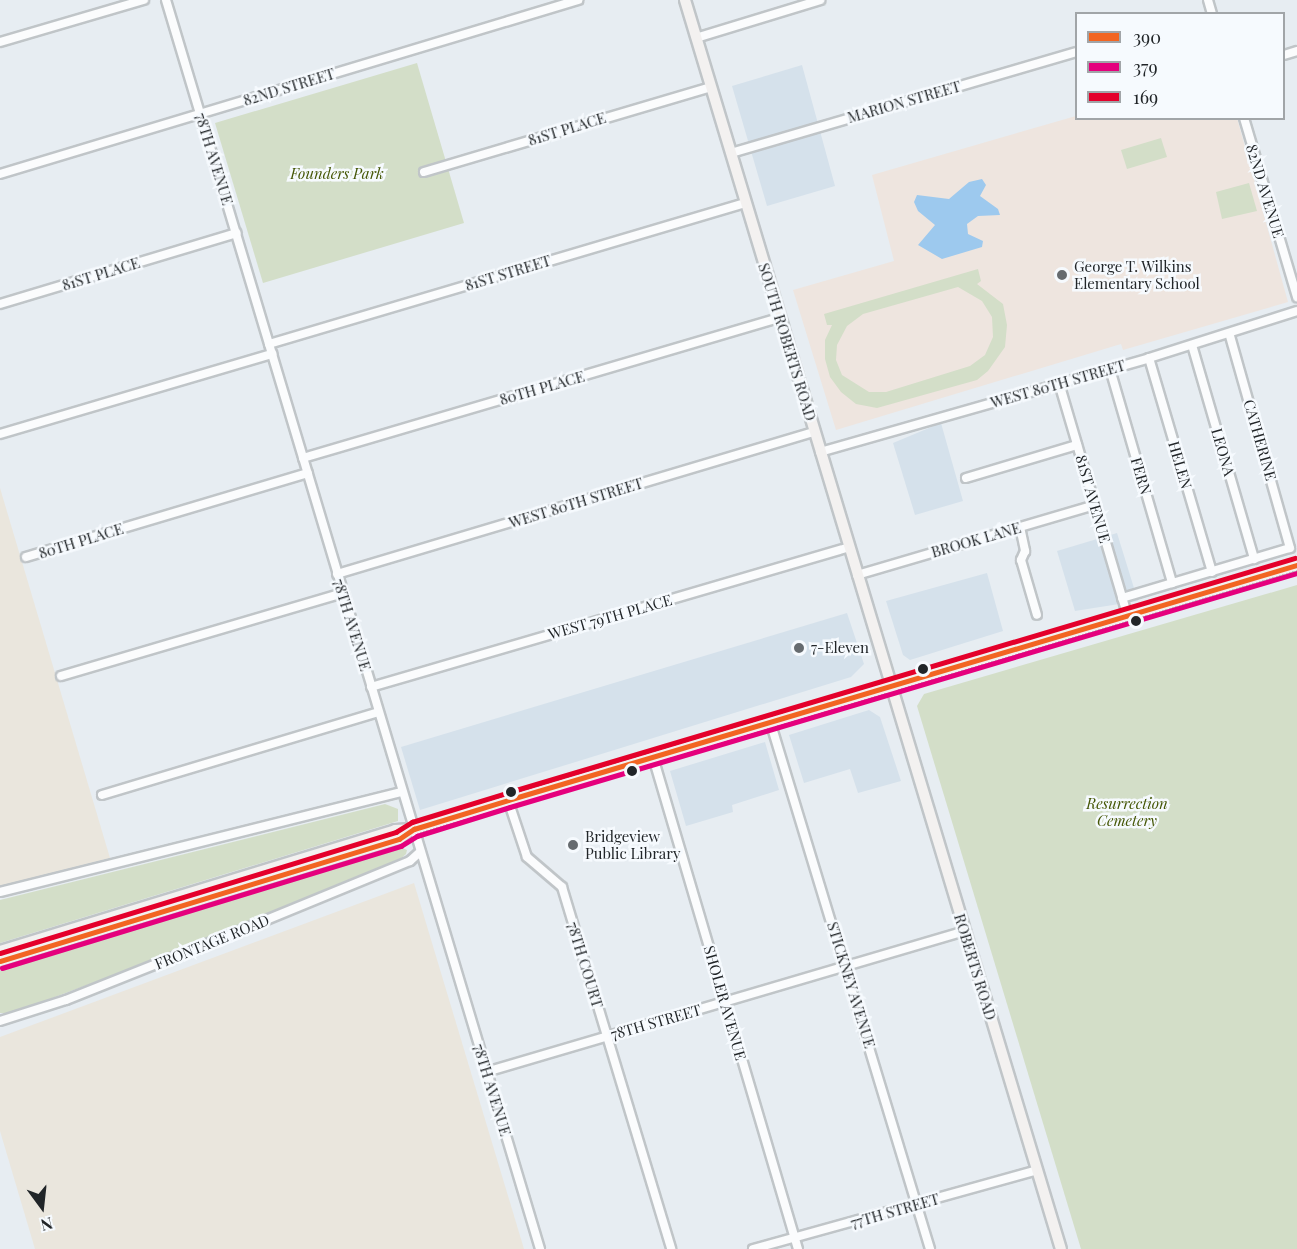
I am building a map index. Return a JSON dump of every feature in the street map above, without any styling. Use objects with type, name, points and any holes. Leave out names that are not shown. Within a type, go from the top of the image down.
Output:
[{"type":"main road","name":"SOUTH ROBERTS ROAD","points":[[685,0],[890,684]]},
{"type":"main road","points":[[0,951],[395,830],[414,829],[890,684],[1297,564]]},
{"type":"main road","name":"ROBERTS ROAD","points":[[890,684],[1061,1249]]},
{"type":"main road","points":[[0,961],[399,839],[414,829]]},
{"type":"street","points":[[0,42],[144,0]]},
{"type":"street","name":"78TH AVENUE","points":[[166,0],[540,1249]]},
{"type":"street","name":"82ND STREET","points":[[0,174],[578,0]]},
{"type":"street","points":[[696,38],[820,0]]},
{"type":"street","name":"MARION STREET","points":[[731,153],[1075,53]]},
{"type":"street","name":"81ST PLACE","points":[[424,172],[711,87]]},
{"type":"street","name":"82ND AVENUE","points":[[1245,120],[1297,297]]},
{"type":"street","name":"81ST STREET","points":[[269,344],[746,203]]},
{"type":"street","name":"81ST PLACE","points":[[0,304],[237,233]]},
{"type":"street","name":"WEST 80TH STREET","points":[[820,452],[1149,358],[1297,311]]},
{"type":"street","name":"80TH PLACE","points":[[303,458],[780,318]]},
{"type":"street","name":"CATHERINE","points":[[1229,333],[1290,548],[1254,559]]},
{"type":"street","name":"LEONA","points":[[1192,345],[1254,559]]},
{"type":"street","points":[[0,434],[272,354]]},
{"type":"street","name":"HELEN","points":[[1149,358],[1212,572]]},
{"type":"street","name":"FERN","points":[[1110,369],[1173,583]]},
{"type":"street","name":"81ST AVENUE","points":[[1059,383],[1127,614]]},
{"type":"street","name":"WEST 80TH STREET","points":[[337,574],[814,432]]},
{"type":"street","points":[[966,478],[1077,445]]},
{"type":"street","name":"80TH PLACE","points":[[26,557],[308,473]]},
{"type":"street","name":"BROOK LANE","points":[[857,575],[1095,505]]},
{"type":"street","points":[[1020,527],[1025,550],[1021,560],[1037,615]]},
{"type":"street","name":"WEST 79TH PLACE","points":[[371,687],[849,547]]},
{"type":"street","points":[[1122,598],[1254,559]]},
{"type":"street","points":[[61,676],[343,593]]},
{"type":"street","points":[[102,795],[378,712]]},
{"type":"street","name":"STICKNEY AVENUE","points":[[770,721],[930,1249]]},
{"type":"street","name":"SHOLER AVENUE","points":[[652,757],[798,1249]]},
{"type":"street","points":[[0,892],[402,792]]},
{"type":"street","name":"78TH COURT","points":[[508,800],[527,857],[543,874],[562,887],[671,1249]]},
{"type":"street","name":"FRONTAGE ROAD","points":[[0,1021],[60,1002],[232,934],[410,861],[420,852]]},
{"type":"street","name":"78TH STREET","points":[[486,1072],[964,932]]},
{"type":"street","name":"77TH STREET","points":[[753,1249],[1037,1170]]},
{"type":"shaded area","points":[[802,65],[835,186],[767,206],[732,86]]},
{"type":"shaded area","name":"George T. Wilkins Elementary School","points":[[1075,116],[1075,120],[1238,120],[1288,302],[1123,350],[1121,344],[836,430],[793,290],[894,261],[872,175]]},
{"type":"shaded area","points":[[941,423],[963,501],[915,515],[893,443]]},
{"type":"shaded area","points":[[0,488],[110,858],[0,886]]},
{"type":"shaded area","points":[[1117,533],[1138,601],[1075,611],[1057,551]]},
{"type":"shaded area","points":[[987,573],[1003,631],[910,660],[903,655],[886,601]]},
{"type":"shaded area","points":[[847,613],[864,664],[851,677],[420,810],[401,747]]},
{"type":"shaded area","points":[[869,710],[880,717],[901,781],[858,793],[850,769],[804,783],[789,735]]},
{"type":"shaded area","points":[[765,742],[779,790],[732,805],[733,812],[686,826],[670,771]]},
{"type":"shaded area","points":[[414,883],[524,1249],[35,1249],[0,1131],[0,1037]]},
{"type":"green space","name":"Founders Park","points":[[417,63],[464,223],[263,283],[215,123]]},
{"type":"green space","points":[[1161,138],[1167,157],[1127,169],[1121,150]]},
{"type":"green space","points":[[1249,183],[1257,211],[1222,219],[1216,192]]},
{"type":"green space","points":[[978,269],[981,281],[977,284],[1003,304],[1007,325],[1005,347],[988,371],[977,380],[877,408],[856,404],[841,392],[830,377],[825,359],[825,340],[832,325],[827,325],[824,314]],"holes":[[[958,287],[982,301],[992,317],[993,337],[985,355],[970,366],[886,392],[869,392],[842,375],[836,360],[837,345],[847,326],[863,314]]]},
{"type":"green space","name":"Resurrection Cemetery","points":[[1297,585],[1297,1249],[1081,1249],[917,706],[924,694]]},
{"type":"green space","points":[[385,804],[398,809],[398,821],[0,943],[0,900]]},
{"type":"green space","points":[[402,848],[407,850],[406,854],[398,861],[343,885],[146,963],[12,1013],[0,1013],[0,971]]},
{"type":"water","points":[[982,179],[986,185],[980,196],[998,209],[1000,215],[978,216],[967,224],[968,234],[983,241],[982,247],[942,259],[918,245],[935,225],[918,211],[914,202],[917,195],[949,199],[969,182]]},
{"type":"transit line","name":"169","points":[[0,953],[396,832],[412,822],[506,793],[1295,558]]},
{"type":"transit line","name":"390","points":[[0,961],[399,839],[414,829],[508,800],[1297,565]]},
{"type":"transit line","name":"379","points":[[2,968],[401,846],[417,836],[510,807],[1297,573]]},
{"type":"place","name":"George T. Wilkins Elementary School","points":[[1062,275]]},
{"type":"place","name":"7-Eleven","points":[[799,648]]},
{"type":"place","name":"Bridgeview Public Library","points":[[573,845]]}]
